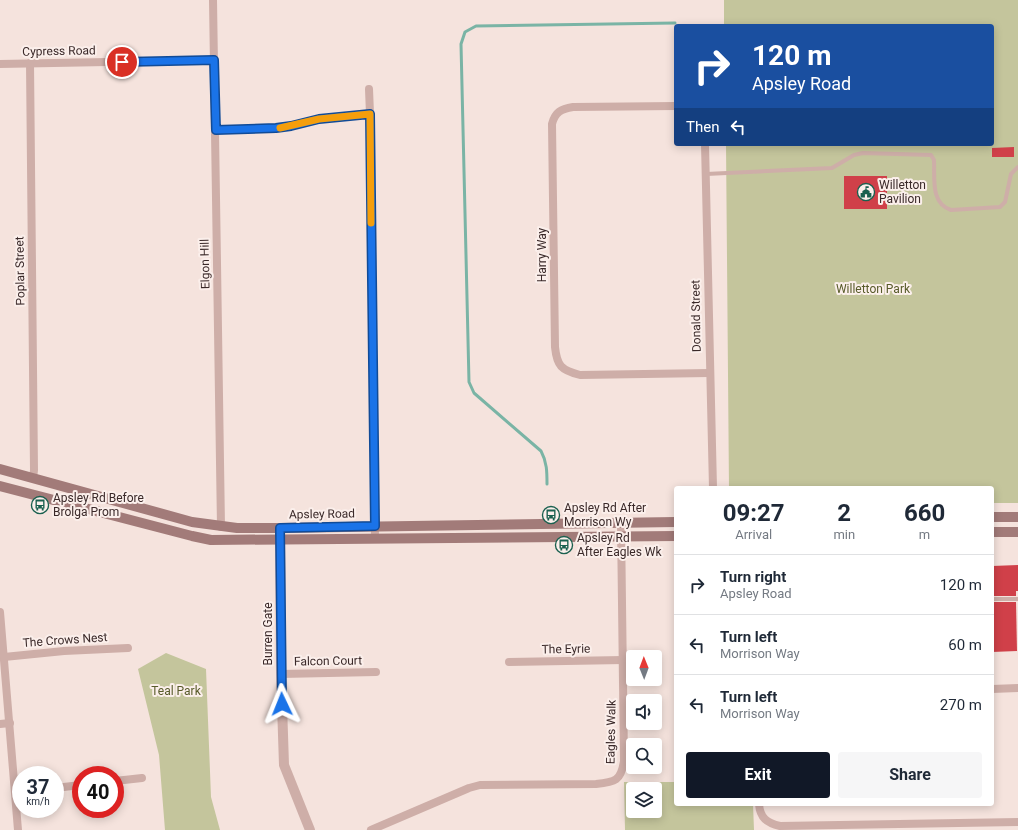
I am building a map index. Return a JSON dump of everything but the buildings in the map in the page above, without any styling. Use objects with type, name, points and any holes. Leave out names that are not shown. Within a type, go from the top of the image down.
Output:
[{"type":"main road","name":"Apsley Road","points":[[0,469],[176,519],[220,527],[280,528],[674,522]]},
{"type":"main road","points":[[0,486],[192,536],[230,541],[674,536]]},
{"type":"main road","points":[[994,518],[1018,517]]},
{"type":"main road","points":[[994,532],[1018,532]]},
{"type":"street","name":"Elgon Hill","points":[[214,0],[220,527]]},
{"type":"street","name":"Cypress Road","points":[[0,64],[214,60]]},
{"type":"street","name":"Poplar Street","points":[[30,63],[33,478]]},
{"type":"street","points":[[369,89],[375,539]]},
{"type":"street","name":"Harry Way","points":[[674,106],[573,107],[560,110],[554,118],[552,124],[554,347],[556,361],[566,371],[580,375],[709,373]]},
{"type":"street","points":[[216,130],[276,128],[319,119],[370,114]]},
{"type":"street","name":"Donald Street","points":[[705,146],[712,486]]},
{"type":"street","name":"Eagles Walk","points":[[370,830],[469,788],[480,785],[596,784],[608,783],[617,780],[622,771],[624,761],[621,524]]},
{"type":"street","name":"Burren Gate","points":[[280,528],[281,674],[284,765],[310,830]]},
{"type":"street","points":[[0,612],[15,766]]},
{"type":"street","name":"The Crows Nest","points":[[4,656],[64,650],[128,648]]},
{"type":"street","name":"The Eyrie","points":[[509,662],[623,660]]},
{"type":"street","name":"Falcon Court","points":[[281,674],[376,672]]},
{"type":"street","points":[[994,689],[1018,688]]},
{"type":"street","points":[[0,724],[10,723]]},
{"type":"street","points":[[124,780],[142,778]]},
{"type":"street","points":[[760,806],[763,818],[770,824],[780,826],[1018,822]]},
{"type":"street","points":[[18,818],[18,830]]},
{"type":"lane","points":[[706,174],[832,168],[854,155],[863,153],[931,155],[934,160],[936,196],[945,208],[951,210],[1000,207],[1005,202],[1011,174],[1018,167]]},
{"type":"lane","points":[[994,599],[1018,599]]},
{"type":"green space","name":"Willetton Park","points":[[724,0],[1018,0],[1018,503],[994,503],[994,486],[729,486],[726,146],[994,146],[994,24],[724,24]]},
{"type":"green space","name":"Teal Park","points":[[166,653],[206,669],[211,797],[220,830],[165,830],[159,755],[138,669]]},
{"type":"green space","points":[[624,782],[626,782],[626,818],[662,818],[662,782],[674,782],[674,806],[753,806],[754,830],[625,830]]},
{"type":"waterway","points":[[547,484],[546,463],[541,451],[474,393],[469,382],[461,44],[465,32],[476,26],[675,23]]},
{"type":"slow traffic","points":[[280,128],[334,116],[370,114],[371,223]]},
{"type":"place","name":"Willetton Pavilion","points":[[866,192]]},
{"type":"place","name":"Apsley Rd Before Brolga Prom","points":[[40,505]]},
{"type":"place","name":"Apsley Rd After Morrison Wy","points":[[551,515]]},
{"type":"place","name":"Apsley Rd After Eagles Wk","points":[[564,545]]},
{"type":"route","points":[[122,62],[214,60],[216,130],[276,128],[334,116],[370,114],[375,526],[280,528],[282,704]]}]
